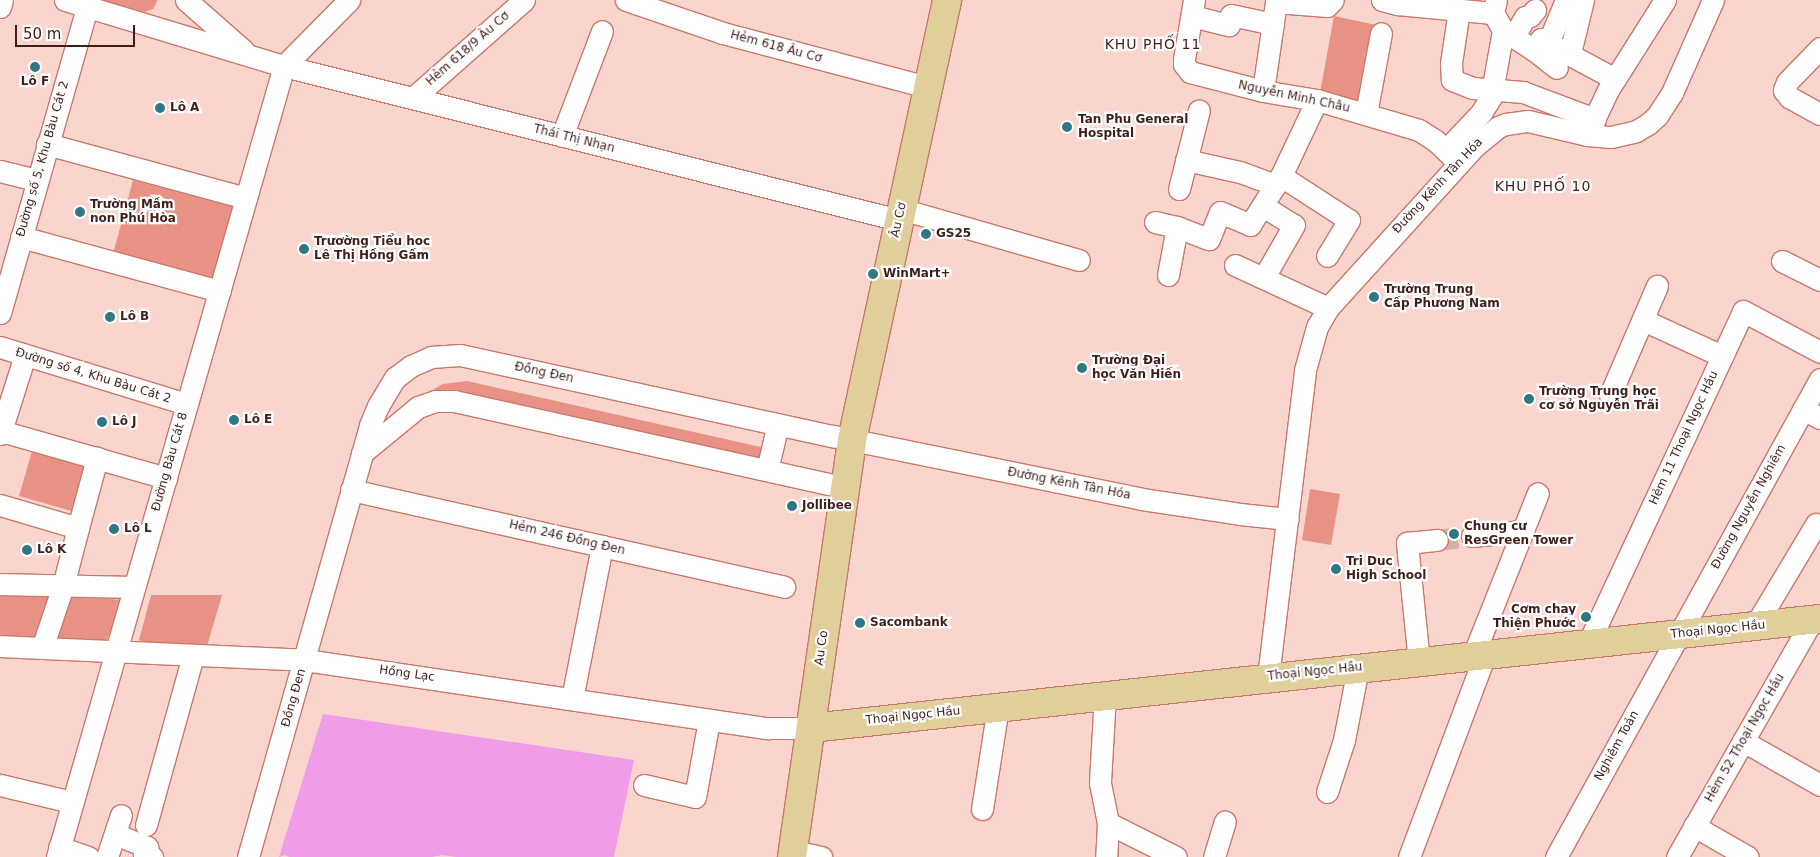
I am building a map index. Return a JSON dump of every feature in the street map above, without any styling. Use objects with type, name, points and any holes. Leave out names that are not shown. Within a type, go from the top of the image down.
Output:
[{"type":"main road","name":"Âu Cơ","points":[[852,440],[947,0]]},
{"type":"main road","name":"Au Co","points":[[793,854],[852,440]]},
{"type":"main road","name":"Thoại Ngọc Hầu","points":[[811,728],[1817,619]]},
{"type":"street","points":[[0,7],[2,0]]},
{"type":"street","name":"Thái Thị Nhạn","points":[[65,0],[284,66],[562,136],[900,214],[1079,260]]},
{"type":"street","name":"Thái Thị Nhạn","points":[[186,0],[250,56]]},
{"type":"street","name":"Hẻm 618/9 Âu Cơ","points":[[413,98],[524,0]]},
{"type":"street","name":"Hẻm 618 Âu Cơ","points":[[626,0],[723,33],[928,87]]},
{"type":"street","points":[[1262,91],[1276,2],[1296,2],[1327,6],[1333,0]]},
{"type":"street","points":[[1382,0],[1397,4],[1456,6],[1502,20],[1563,61],[1615,79]]},
{"type":"street","points":[[1541,46],[1566,0]]},
{"type":"street","points":[[1563,61],[1583,0]]},
{"type":"street","name":"Đường Kênh Tân Hóa","points":[[1268,677],[1305,370],[1315,332],[1328,308],[1453,156],[1506,124],[1528,121],[1591,127],[1611,137],[1636,131],[1657,116],[1672,93],[1713,0]]},
{"type":"street","points":[[284,66],[344,2]]},
{"type":"street","points":[[1456,6],[1451,63],[1452,80],[1473,88],[1523,92],[1591,127],[1656,3]]},
{"type":"street","name":"Đường số 5, Khu Bàu Cát 2","points":[[0,312],[87,7]]},
{"type":"street","points":[[1193,8],[1229,25],[1230,15],[1273,24]]},
{"type":"street","name":"Nguyễn Minh Châu","points":[[1193,8],[1184,59],[1186,68],[1195,74],[1262,91],[1316,100],[1366,114],[1425,133],[1453,156]]},
{"type":"street","points":[[1502,20],[1530,16],[1535,10]]},
{"type":"street","points":[[1453,156],[1485,108],[1492,91],[1502,20]]},
{"type":"street","points":[[562,136],[602,31]]},
{"type":"street","points":[[1366,114],[1381,33]]},
{"type":"street","points":[[1820,48],[1787,82],[1784,90],[1789,97],[1820,114]]},
{"type":"street","name":"Đường Bàu Cát 8","points":[[58,852],[284,66]]},
{"type":"street","points":[[1155,222],[1177,227],[1209,239],[1220,212],[1250,225],[1278,181],[1316,100]]},
{"type":"street","points":[[1179,189],[1199,110]]},
{"type":"street","points":[[47,144],[246,198]]},
{"type":"street","points":[[1186,160],[1278,181],[1350,220],[1326,256]]},
{"type":"street","points":[[0,171],[37,180]]},
{"type":"street","points":[[1262,206],[1294,225],[1264,277]]},
{"type":"street","points":[[1168,275],[1177,227]]},
{"type":"street","points":[[21,237],[220,291]]},
{"type":"street","points":[[1782,261],[1820,280]]},
{"type":"street","points":[[1235,265],[1328,308]]},
{"type":"street","points":[[1610,395],[1658,286]]},
{"type":"street","name":"Hẻm 11 Thoại Ngọc Hầu","points":[[1588,644],[1743,311],[1820,352]]},
{"type":"street","points":[[1643,320],[1722,356]]},
{"type":"street","name":"Đường số 4, Khu Bàu Cát 2","points":[[0,348],[187,404]]},
{"type":"street","points":[[25,355],[0,432],[166,478]]},
{"type":"street","name":"Đồng Đen","points":[[248,857],[362,453],[378,406],[395,378],[410,366],[440,355],[460,355],[852,440]]},
{"type":"street","name":"Đường Nguyễn Nghiêm","points":[[1677,635],[1812,414],[1820,379]]},
{"type":"street","points":[[362,453],[418,407],[430,402],[448,400],[845,488]]},
{"type":"street","points":[[767,470],[778,424]]},
{"type":"street","name":"Đường Kênh Tân Hóa","points":[[852,440],[1142,499],[1240,514],[1288,519]]},
{"type":"street","points":[[42,648],[63,586],[97,458]]},
{"type":"street","name":"Hẻm 246 Đồng Đen","points":[[351,490],[784,586]]},
{"type":"street","points":[[1409,857],[1522,531],[1538,493]]},
{"type":"street","points":[[0,505],[78,528]]},
{"type":"street","points":[[1755,626],[1816,524]]},
{"type":"street","points":[[1472,536],[1522,531]]},
{"type":"street","points":[[1419,662],[1407,543],[1438,540]]},
{"type":"street","points":[[572,699],[602,546]]},
{"type":"street","points":[[0,584],[134,587]]},
{"type":"street","name":"Hẻm 52 Thoại Ngọc Hầu","points":[[1677,857],[1744,740],[1817,619]]},
{"type":"street","name":"Nghiêm Toản","points":[[1556,857],[1677,635]]},
{"type":"street","name":"Hồng Lạc","points":[[0,646],[305,660],[709,720],[776,729],[811,728]]},
{"type":"street","points":[[146,825],[193,654]]},
{"type":"street","points":[[1327,792],[1345,733],[1358,668]]},
{"type":"street","points":[[1105,695],[1100,783],[1108,824],[1106,857]]},
{"type":"street","points":[[982,809],[998,707]]},
{"type":"street","points":[[644,785],[695,797],[709,720]]},
{"type":"street","points":[[1744,740],[1820,785]]},
{"type":"street","points":[[0,785],[72,802]]},
{"type":"street","points":[[1214,857],[1225,822]]},
{"type":"street","points":[[1108,824],[1176,857]]},
{"type":"street","points":[[107,857],[118,825],[147,847],[144,854],[152,857]]},
{"type":"street","points":[[1694,826],[1748,857]]},
{"type":"street","points":[[58,852],[88,857]]},
{"type":"street","points":[[793,854],[821,857]]},
{"type":"shaded area","points":[[100,0],[158,0],[153,9],[144,12]]},
{"type":"shaded area","points":[[1334,16],[1381,26],[1364,106],[1320,93]]},
{"type":"shaded area","points":[[133,180],[234,207],[214,282],[113,254]]},
{"type":"shaded area","points":[[467,381],[770,449],[766,464],[465,393],[406,405],[443,384]]},
{"type":"shaded area","points":[[35,441],[98,460],[82,514],[19,496]]},
{"type":"shaded area","points":[[1310,489],[1340,494],[1331,545],[1302,540]]},
{"type":"shaded area","points":[[0,592],[124,600],[105,644],[0,637]]},
{"type":"shaded area","points":[[151,595],[222,595],[207,646],[151,644],[139,640]]},
{"type":"shaded area","points":[[323,714],[634,760],[614,857],[456,857],[442,855],[432,857],[289,857],[285,855],[279,857]]},
{"type":"tunnel","points":[[1437,540],[1472,536]]},
{"type":"place","name":"Lô F","points":[[35,67]]},
{"type":"place","name":"Lô A","points":[[160,108]]},
{"type":"place","name":"Tan Phu General Hospital","points":[[1067,127]]},
{"type":"place","name":"Trường Mầm non Phú Hòa","points":[[80,212]]},
{"type":"place","name":"GS25","points":[[926,234]]},
{"type":"place","name":"Trươờng Tiểu học Lê Thị Hồng Gấm","points":[[304,249]]},
{"type":"place","name":"WinMart+","points":[[873,274]]},
{"type":"place","name":"Trường Trung Cấp Phương Nam","points":[[1374,297]]},
{"type":"place","name":"Lô B","points":[[110,317]]},
{"type":"place","name":"Trường Đại học Văn Hiến","points":[[1082,368]]},
{"type":"place","name":"Trường Trung học cơ sở Nguyễn Trãi","points":[[1529,399]]},
{"type":"place","name":"Lô E","points":[[234,420]]},
{"type":"place","name":"Lô J","points":[[102,422]]},
{"type":"place","name":"Jollibee","points":[[792,506]]},
{"type":"place","name":"Lô L","points":[[114,529]]},
{"type":"place","name":"Chung cư ResGreen Tower","points":[[1454,534]]},
{"type":"place","name":"Lô K","points":[[27,550]]},
{"type":"place","name":"Tri Duc High School","points":[[1336,569]]},
{"type":"place","name":"Cơm chay Thiện Phước","points":[[1586,617]]},
{"type":"place","name":"Sacombank","points":[[860,623]]},
{"type":"district","name":"KHU PHỐ 11","points":[[1153,44]]},
{"type":"district","name":"KHU PHỐ 10","points":[[1543,186]]}]
